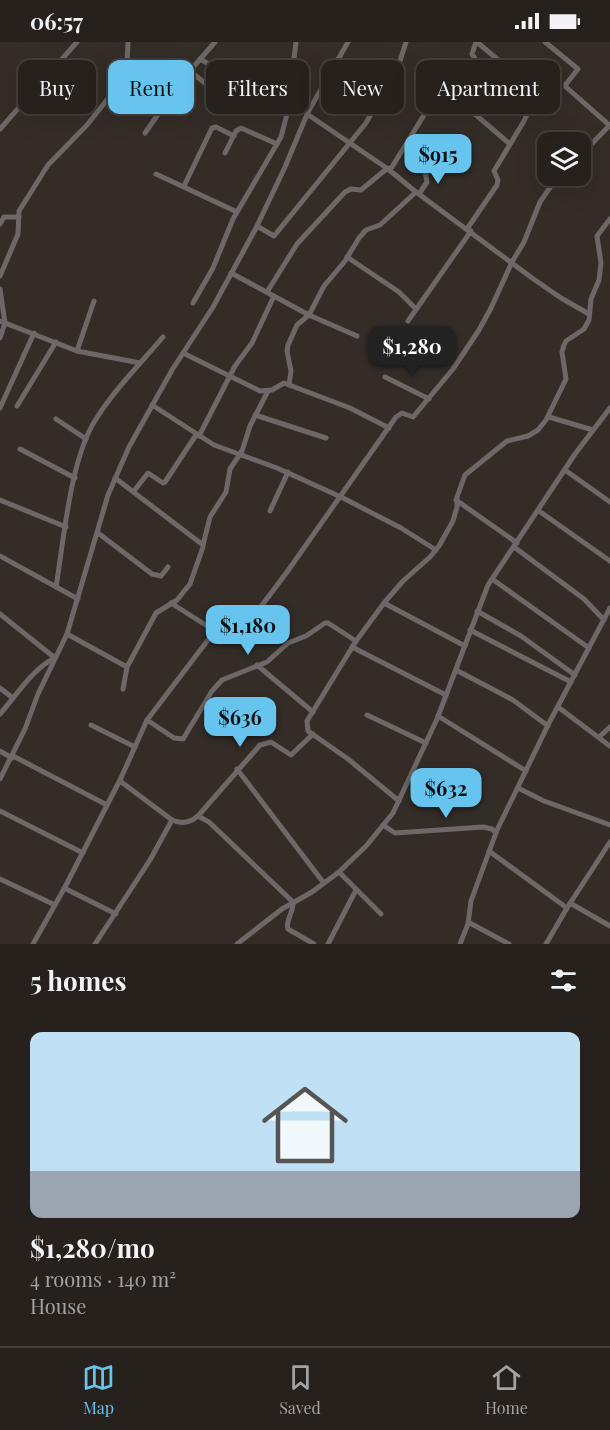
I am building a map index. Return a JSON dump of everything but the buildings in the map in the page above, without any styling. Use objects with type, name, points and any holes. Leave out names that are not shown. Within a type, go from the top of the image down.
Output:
[{"type":"street","points":[[65,42],[72,47]]},
{"type":"street","points":[[0,129],[77,42]]},
{"type":"street","points":[[0,276],[18,234],[19,211],[48,165],[87,125],[114,90],[125,72],[128,42]]},
{"type":"street","points":[[194,66],[214,42]]},
{"type":"street","points":[[294,60],[296,42]]},
{"type":"street","points":[[309,110],[346,42]]},
{"type":"street","points":[[257,226],[274,236],[351,142],[366,123],[387,86],[400,61],[406,42]]},
{"type":"street","points":[[408,321],[497,185],[498,180],[494,171],[524,121],[536,93],[477,42],[472,54],[477,60]]},
{"type":"street","points":[[545,42],[578,69],[566,87],[610,125],[591,145]]},
{"type":"street","points":[[200,59],[206,63]]},
{"type":"street","points":[[194,74],[206,84]]},
{"type":"street","points":[[145,133],[159,114]]},
{"type":"street","points":[[193,303],[213,268],[237,212],[277,144],[286,114]]},
{"type":"street","points":[[0,779],[67,634],[108,495],[129,447],[257,226],[307,114],[351,142],[561,298],[589,314]]},
{"type":"street","points":[[267,292],[297,243],[345,192],[351,189],[361,190],[392,167],[425,114]]},
{"type":"street","points":[[475,114],[510,144]]},
{"type":"street","points":[[184,186],[212,128],[216,127],[234,136]]},
{"type":"street","points":[[225,153],[238,129],[241,128],[277,144]]},
{"type":"street","points":[[289,385],[291,371],[287,351],[297,325],[309,315],[324,286],[366,230],[380,225],[427,182],[424,166]]},
{"type":"street","points":[[156,174],[237,212]]},
{"type":"street","points":[[33,944],[120,781],[147,720],[229,614],[247,625],[341,497],[388,428],[400,414],[413,417],[453,369],[491,308],[524,242],[540,202],[551,186]]},
{"type":"street","points":[[0,224],[4,217],[19,217]]},
{"type":"street","points":[[399,801],[348,759],[308,731],[307,725],[354,644],[384,603],[403,581],[436,550],[450,527],[457,507],[456,500],[465,476],[507,441],[528,436],[549,417],[566,379],[562,351],[564,345],[584,328],[589,314],[601,263],[597,236],[610,219]]},
{"type":"street","points":[[347,257],[399,292],[416,309]]},
{"type":"street","points":[[231,273],[309,315],[357,336]]},
{"type":"street","points":[[0,289],[2,322],[0,338]]},
{"type":"street","points":[[134,491],[148,473],[163,483],[165,482],[198,435],[235,366],[252,343],[274,296]]},
{"type":"street","points":[[77,351],[94,301]]},
{"type":"street","points":[[2,322],[77,351],[140,363]]},
{"type":"street","points":[[0,408],[34,333]]},
{"type":"street","points":[[56,587],[75,478],[86,439],[95,420],[116,391],[163,337]]},
{"type":"street","points":[[17,406],[56,342]]},
{"type":"street","points":[[183,353],[261,391],[268,391],[284,383],[350,408],[388,428]]},
{"type":"street","points":[[385,377],[429,399]]},
{"type":"street","points":[[123,689],[128,667],[156,613],[180,597],[192,579],[210,517],[226,492],[230,469],[240,454],[255,415],[268,391]]},
{"type":"street","points":[[152,405],[214,445],[288,472],[341,497],[401,528],[436,550]]},
{"type":"street","points":[[237,944],[282,909],[312,892],[339,872],[393,813],[438,716],[477,611],[492,579],[610,408]]},
{"type":"street","points":[[255,415],[326,438]]},
{"type":"street","points":[[549,417],[593,430]]},
{"type":"street","points":[[56,419],[86,439]]},
{"type":"street","points":[[20,449],[75,478]]},
{"type":"street","points":[[566,470],[610,502]]},
{"type":"street","points":[[270,510],[288,472]]},
{"type":"street","points":[[115,478],[203,545]]},
{"type":"street","points":[[0,500],[66,527]]},
{"type":"street","points":[[456,500],[584,599],[604,620]]},
{"type":"street","points":[[539,511],[610,561]]},
{"type":"street","points":[[98,533],[152,574],[162,576],[168,567]]},
{"type":"street","points":[[0,556],[78,599]]},
{"type":"street","points":[[492,579],[589,648]]},
{"type":"street","points":[[171,603],[215,631]]},
{"type":"street","points":[[384,603],[465,646]]},
{"type":"street","points":[[460,944],[468,922],[471,901],[496,832],[610,608]]},
{"type":"street","points":[[477,611],[521,636],[575,675]]},
{"type":"street","points":[[0,614],[56,658]]},
{"type":"street","points":[[147,720],[174,738],[183,739],[216,685],[227,677],[273,658],[292,640],[306,636],[328,623],[354,644],[446,696]]},
{"type":"street","points":[[470,630],[571,682]]},
{"type":"street","points":[[67,634],[128,667]]},
{"type":"street","points":[[0,714],[48,661],[56,658]]},
{"type":"street","points":[[257,665],[313,712]]},
{"type":"street","points":[[456,670],[513,700],[548,726]]},
{"type":"street","points":[[0,688],[13,698]]},
{"type":"street","points":[[558,707],[610,746]]},
{"type":"street","points":[[367,715],[426,743]]},
{"type":"street","points":[[438,716],[526,771]]},
{"type":"street","points":[[91,725],[135,747]]},
{"type":"street","points":[[599,737],[610,727]]},
{"type":"street","points":[[120,781],[172,819],[186,822],[198,816],[256,748],[265,743],[274,744],[291,755],[313,734]]},
{"type":"street","points":[[0,751],[107,805]]},
{"type":"street","points":[[237,769],[323,882]]},
{"type":"street","points":[[518,788],[543,801],[610,825]]},
{"type":"street","points":[[0,811],[83,853]]},
{"type":"street","points":[[198,816],[209,822],[293,902],[294,908],[287,923],[288,929],[314,944]]},
{"type":"street","points":[[96,944],[150,860],[172,819]]},
{"type":"street","points":[[383,825],[395,833],[483,827],[496,832]]},
{"type":"street","points":[[546,944],[610,842]]},
{"type":"street","points":[[489,851],[568,906],[610,926]]},
{"type":"street","points":[[339,872],[381,914]]},
{"type":"street","points":[[0,879],[55,905]]},
{"type":"street","points":[[64,888],[116,914]]},
{"type":"street","points":[[328,944],[356,890]]},
{"type":"street","points":[[468,922],[509,944]]}]
